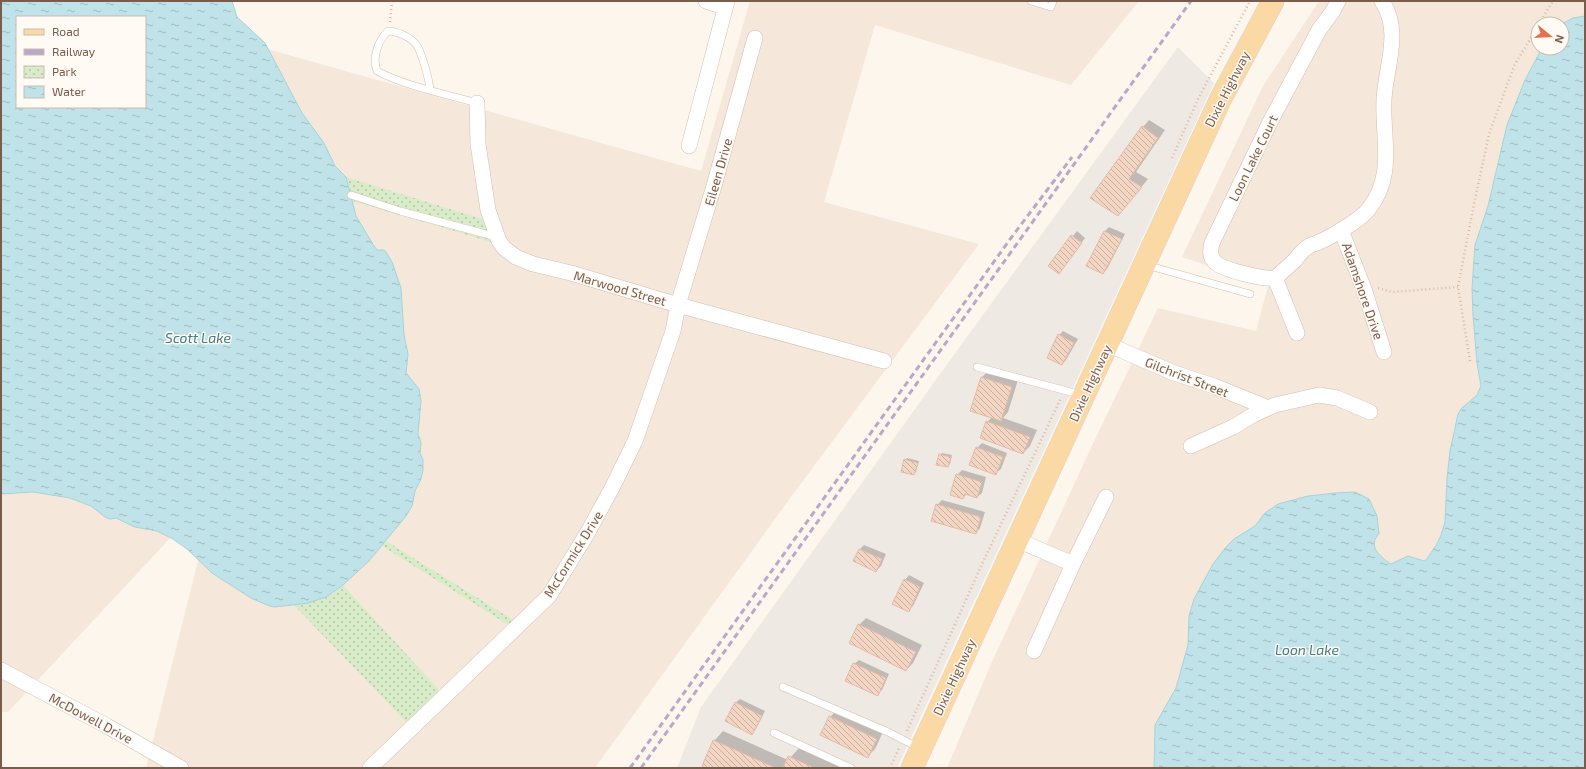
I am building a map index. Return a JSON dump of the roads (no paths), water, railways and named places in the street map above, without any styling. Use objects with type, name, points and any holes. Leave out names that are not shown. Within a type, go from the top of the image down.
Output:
[{"type":"main road","name":"Dixie Highway","points":[[916,758],[1221,98],[1273,1]]},
{"type":"street","points":[[689,146],[726,4],[706,1]]},
{"type":"street","name":"Loon Lake Court","points":[[1275,278],[1271,279],[1254,276],[1222,267],[1215,263],[1210,250],[1270,122],[1319,30],[1338,1]]},
{"type":"street","points":[[1297,333],[1275,278],[1308,247],[1341,230],[1367,211],[1380,189],[1386,168],[1387,148],[1384,100],[1386,76],[1392,43],[1391,23],[1382,1]]},
{"type":"street","name":"Eileen Drive","points":[[678,305],[714,186],[754,38]]},
{"type":"street","name":"Marwood Street","points":[[476,103],[478,144],[488,210],[497,237],[504,248],[516,257],[533,264],[571,273],[678,305],[884,361]]},
{"type":"street","name":"Adamshore Drive","points":[[1341,230],[1362,284],[1384,352]]},
{"type":"street","name":"McCormick Drive","points":[[370,768],[549,596],[588,532],[635,441],[673,331],[678,305]]},
{"type":"street","name":"Gilchrist Street","points":[[1107,344],[1174,373],[1214,386],[1268,408]]},
{"type":"street","points":[[1191,446],[1233,427],[1253,415],[1275,405],[1319,395],[1337,398],[1370,412]]},
{"type":"street","points":[[1034,651],[1073,564],[1106,497]]},
{"type":"street","points":[[1017,540],[1073,564]]},
{"type":"street","name":"McDowell Drive","points":[[1,670],[107,726],[181,768]]},
{"type":"lane","points":[[1031,1],[1051,7],[1053,1]]},
{"type":"lane","points":[[430,90],[428,77],[416,45],[408,37],[394,31],[388,31],[381,38],[375,58],[377,71],[389,77],[430,90],[476,103]]},
{"type":"lane","points":[[351,195],[400,211],[497,237]]},
{"type":"lane","points":[[1144,265],[1250,294]]},
{"type":"lane","points":[[978,367],[1084,395]]},
{"type":"lane","points":[[783,687],[888,732],[916,758]]},
{"type":"lane","points":[[774,733],[851,768]]},
{"type":"water","name":"Scott Lake","points":[[1,1],[232,1],[237,17],[265,43],[302,113],[324,143],[335,166],[346,177],[356,216],[374,246],[377,250],[384,250],[392,262],[401,288],[404,335],[408,354],[406,373],[419,389],[421,401],[418,434],[421,442],[420,453],[423,460],[423,470],[421,479],[415,491],[412,506],[406,516],[369,561],[343,585],[326,597],[308,603],[274,607],[251,598],[212,573],[187,549],[173,539],[157,531],[135,527],[116,518],[110,519],[91,506],[70,498],[33,492],[1,494]]},
{"type":"water","name":"Loon Lake","points":[[1585,16],[1585,768],[1154,768],[1155,725],[1176,688],[1188,645],[1189,616],[1194,599],[1213,564],[1226,547],[1234,539],[1255,526],[1265,513],[1278,504],[1308,496],[1355,492],[1369,499],[1377,516],[1379,534],[1374,543],[1376,551],[1391,564],[1408,556],[1424,561],[1437,544],[1445,522],[1450,451],[1458,414],[1462,408],[1477,395],[1481,386],[1477,363],[1473,315],[1472,288],[1475,245],[1488,206],[1507,125],[1525,80],[1538,56],[1570,56],[1570,20]]},
{"type":"railway","points":[[641,768],[1191,1]]},
{"type":"railway","points":[[630,768],[1011,238],[1072,157]]}]
